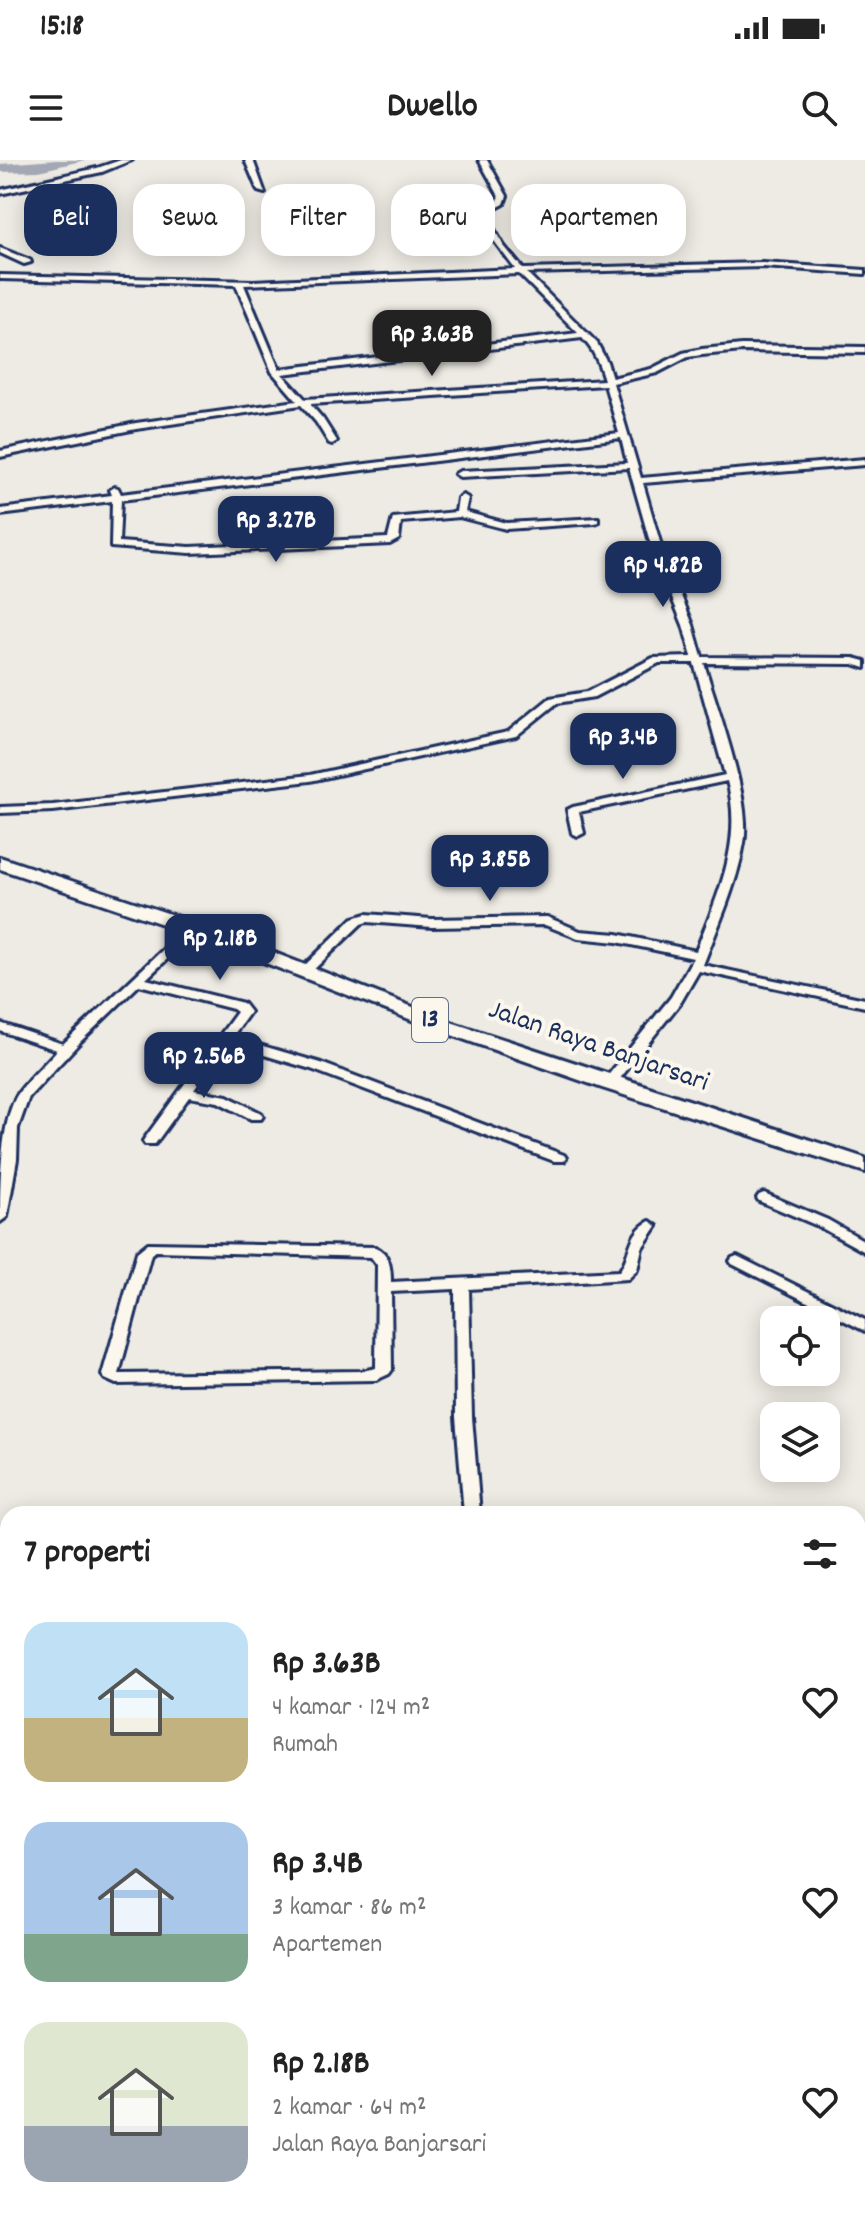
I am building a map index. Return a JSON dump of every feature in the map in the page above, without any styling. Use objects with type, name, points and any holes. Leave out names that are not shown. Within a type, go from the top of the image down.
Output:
[{"type":"highway","name":"Jalan Raya Banjarsari","points":[[0,863],[193,928],[304,972],[609,1083],[865,1165]]},
{"type":"street","points":[[0,192],[99,170],[128,160]]},
{"type":"street","points":[[249,160],[261,189]]},
{"type":"street","points":[[483,160],[503,199],[481,213],[488,229],[598,353],[657,549],[688,625],[736,794],[739,840],[699,961],[676,999],[609,1083]]},
{"type":"street","points":[[0,250],[27,262]]},
{"type":"street","points":[[0,277],[239,283],[763,265],[865,272]]},
{"type":"street","points":[[239,283],[276,372],[305,402],[332,441]]},
{"type":"street","points":[[276,372],[584,335]]},
{"type":"street","points":[[0,454],[136,426],[305,402],[608,382],[654,371],[686,355],[702,352],[758,348],[865,350]]},
{"type":"street","points":[[0,506],[624,432]]},
{"type":"street","points":[[639,481],[865,462]]},
{"type":"street","points":[[460,474],[634,465]]},
{"type":"street","points":[[115,491],[113,543],[133,548],[236,549],[390,541],[395,537],[396,520],[461,514],[501,526],[595,520]]},
{"type":"street","points":[[0,512],[68,498]]},
{"type":"street","points":[[461,514],[463,498]]},
{"type":"street","points":[[0,810],[53,808],[310,778],[512,734],[554,700],[590,695],[657,660],[854,661],[865,665]]},
{"type":"street","points":[[578,833],[573,810],[731,777]]},
{"type":"street","points":[[304,972],[357,921],[366,918],[432,923],[537,920],[578,934],[617,938],[865,1003]]},
{"type":"street","points":[[0,1217],[14,1114],[23,1096],[66,1049],[193,928]]},
{"type":"street","points":[[137,981],[238,1006],[244,1012],[150,1141]]},
{"type":"street","points":[[0,1027],[66,1049]]},
{"type":"street","points":[[226,1038],[316,1066],[559,1158]]},
{"type":"street","points":[[186,1092],[222,1099],[256,1116]]},
{"type":"street","points":[[764,1198],[823,1223],[865,1247]]},
{"type":"street","points":[[384,1287],[623,1276],[630,1270],[635,1247],[650,1226]]},
{"type":"street","points":[[153,1246],[375,1252],[384,1259],[384,1287],[384,1370],[376,1375],[116,1379],[110,1375],[144,1252],[153,1246]]},
{"type":"street","points":[[737,1261],[865,1326]]},
{"type":"street","points":[[462,1284],[464,1417],[471,1506]]},
{"type":"waterway","points":[[0,168],[39,167],[78,160]]}]
